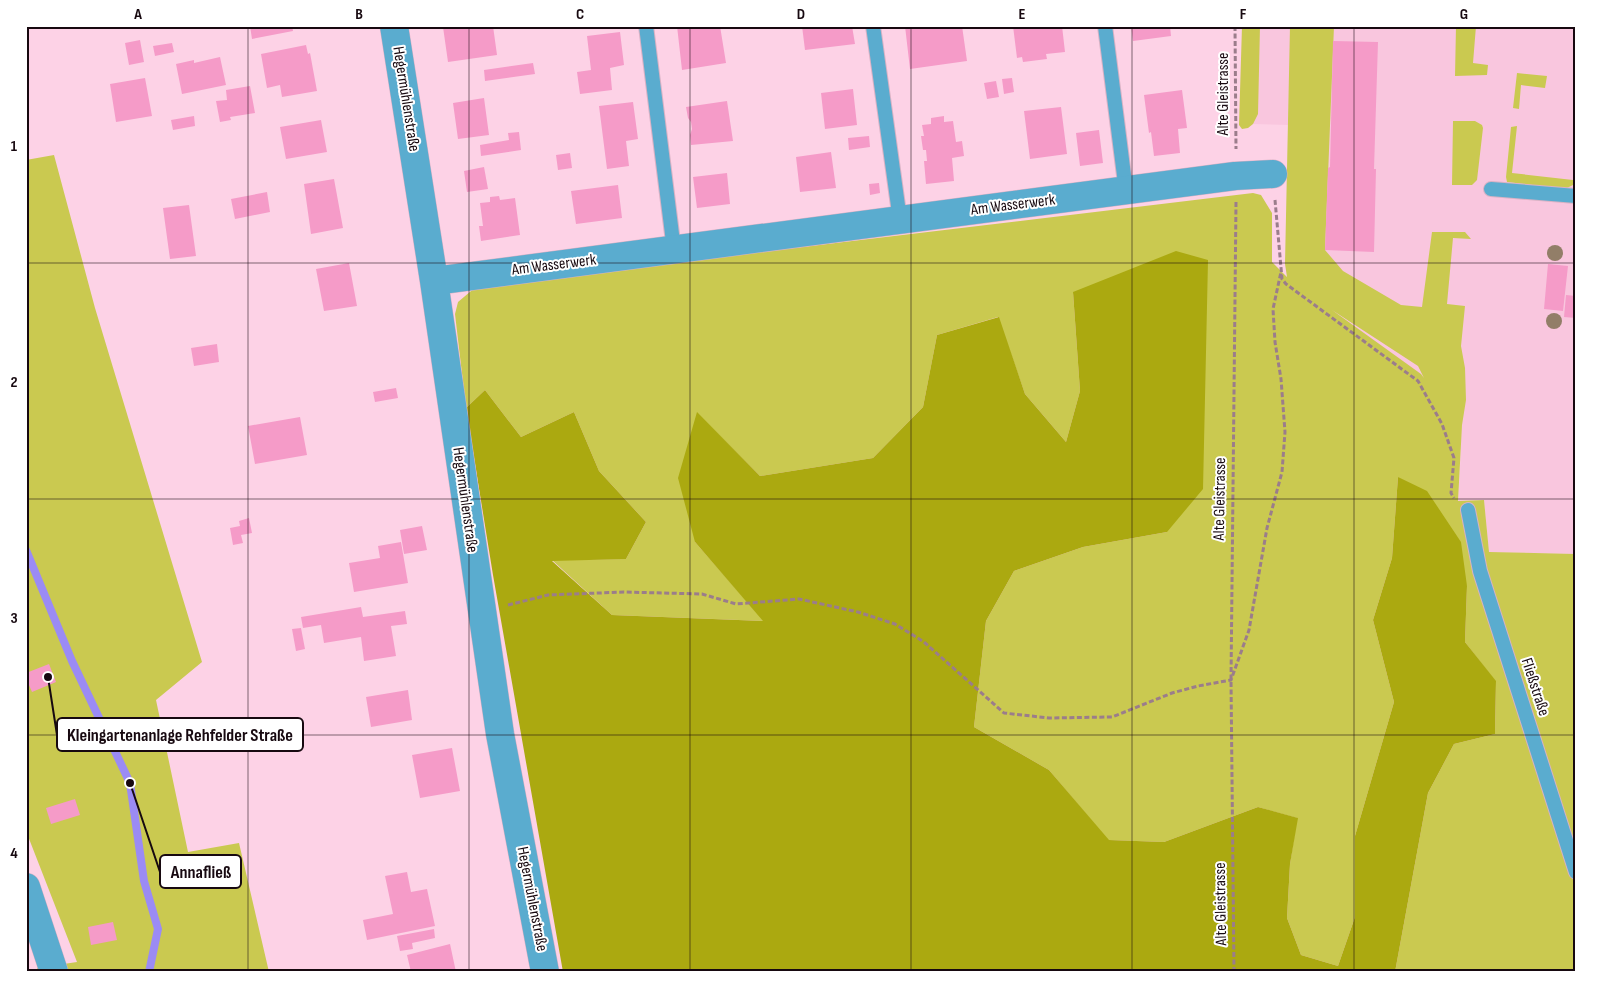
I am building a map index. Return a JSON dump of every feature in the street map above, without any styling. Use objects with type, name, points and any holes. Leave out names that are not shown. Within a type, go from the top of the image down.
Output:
[{"type":"street","name":"Hegermühlenstraße","points":[[394,26],[434,281],[500,734],[545,972]]},
{"type":"street","name":"Am Wasserwerk","points":[[434,281],[1235,176],[1273,174]]},
{"type":"street","points":[[26,887],[54,972]]},
{"type":"lane","points":[[646,26],[674,250]]},
{"type":"lane","points":[[873,26],[900,220]]},
{"type":"lane","points":[[1105,26],[1126,191]]},
{"type":"lane","points":[[1491,189],[1576,196]]},
{"type":"lane","name":"Fließstraße","points":[[1468,510],[1480,571],[1576,872]]},
{"type":"path","name":"Alte Gleistrasse","points":[[1234,972],[1231,680],[1235,26]]},
{"type":"path","points":[[1276,210],[1282,279],[1286,284],[1418,381],[1442,424],[1454,458],[1451,493],[1458,508],[1468,510]]},
{"type":"path","points":[[481,612],[548,595],[624,592],[702,594],[736,604],[799,599],[858,612],[895,624],[924,642],[1004,713],[1049,718],[1112,717],[1172,693],[1231,680],[1249,630],[1266,538],[1282,472],[1285,432],[1282,379],[1273,309],[1281,272]]},
{"type":"shaded area","points":[[1242,26],[1260,26],[1258,114],[1253,124],[1248,128],[1242,129],[1239,125]]},
{"type":"shaded area","points":[[1254,26],[1576,26],[1576,554],[1489,552],[1484,500],[1458,501],[1461,450],[1289,280],[1290,125],[1253,124]]},
{"type":"shaded area","points":[[1290,26],[1334,26],[1325,250],[1343,271],[1401,305],[1422,307],[1432,232],[1465,232],[1471,239],[1453,238],[1447,304],[1465,306],[1461,346],[1465,368],[1466,400],[1462,425],[1458,501],[1484,500],[1489,552],[1576,554],[1576,972],[1395,972],[1428,793],[1454,744],[1495,734],[1496,682],[1465,642],[1467,586],[1398,477],[1392,558],[1373,620],[1394,702],[1355,836],[1355,917],[1338,966],[1301,955],[1287,918],[1290,864],[1297,818],[1258,807],[1164,842],[1108,840],[1049,770],[974,727],[986,621],[1014,571],[1083,547],[1167,532],[1073,292],[1080,391],[1066,442],[1025,394],[998,317],[937,335],[923,407],[873,458],[760,476],[697,413],[695,542],[764,621],[612,615],[552,560],[626,559],[646,522],[599,471],[574,412],[521,437],[485,390],[466,408],[455,314],[458,302],[477,286],[1253,193],[1261,195],[1272,213],[1272,262],[1287,277],[1285,264]],"holes":[[[1332,310],[1418,366],[1424,378]]]},
{"type":"shaded area","points":[[1456,26],[1476,26],[1473,63],[1488,65],[1487,75],[1455,76]]},
{"type":"shaded area","points":[[1517,73],[1547,76],[1545,88],[1521,85],[1519,109],[1513,108]]},
{"type":"shaded area","points":[[1453,121],[1475,121],[1482,125],[1483,128],[1477,180],[1472,185],[1452,185]]},
{"type":"shaded area","points":[[1517,126],[1512,173],[1573,180],[1573,185],[1565,189],[1507,182],[1511,127]]},
{"type":"shaded area","points":[[54,155],[95,308],[202,662],[156,700],[188,852],[239,843],[269,972],[38,972],[37,968],[77,962],[26,831],[26,160]]},
{"type":"shaded area","points":[[1176,251],[1208,260],[1203,489],[1167,532],[1083,547],[1014,571],[986,621],[974,727],[1049,770],[1109,840],[1164,842],[1258,807],[1298,818],[1290,864],[1287,918],[1301,955],[1338,966],[1355,917],[1355,836],[1394,702],[1373,620],[1392,558],[1398,477],[1427,491],[1461,542],[1467,586],[1465,642],[1496,681],[1495,734],[1454,744],[1428,793],[1395,972],[563,972],[493,575],[466,408],[485,390],[521,437],[574,412],[599,471],[646,522],[626,559],[552,561],[612,615],[763,621],[695,542],[678,478],[697,412],[760,476],[873,458],[923,407],[937,335],[999,317],[1025,394],[1066,442],[1080,391],[1073,292]]},
{"type":"building","points":[[250,26],[292,26],[293,31],[252,39]]},
{"type":"building","points":[[493,26],[497,55],[448,62],[443,27]]},
{"type":"building","points":[[677,26],[720,26],[726,63],[682,70]]},
{"type":"building","points":[[802,26],[852,26],[855,44],[805,50]]},
{"type":"building","points":[[905,26],[962,26],[967,61],[910,69]]},
{"type":"building","points":[[1013,26],[1062,26],[1065,52],[1046,54],[1047,59],[1023,62],[1022,57],[1017,58]]},
{"type":"building","points":[[1131,26],[1170,26],[1171,36],[1133,41]]},
{"type":"building","points":[[620,32],[624,65],[610,68],[612,90],[580,94],[577,72],[591,70],[587,36]]},
{"type":"building","points":[[140,40],[144,62],[129,65],[125,43]]},
{"type":"building","points":[[1333,41],[1378,42],[1374,169],[1376,169],[1374,252],[1325,250],[1328,168],[1330,167]]},
{"type":"building","points":[[172,43],[174,52],[155,56],[153,46]]},
{"type":"building","points":[[306,45],[308,54],[310,53],[317,91],[282,97],[280,85],[267,88],[261,54]]},
{"type":"building","points":[[220,57],[226,85],[182,94],[176,64],[194,60],[194,63]]},
{"type":"building","points":[[533,63],[535,74],[485,81],[484,70]]},
{"type":"building","points":[[145,78],[152,116],[116,122],[110,84]]},
{"type":"building","points":[[1012,78],[1014,92],[1004,94],[1002,79]]},
{"type":"building","points":[[996,81],[999,97],[987,99],[984,83]]},
{"type":"building","points":[[250,86],[255,113],[230,117],[231,120],[220,122],[216,101],[227,100],[226,90]]},
{"type":"building","points":[[853,89],[857,125],[825,129],[821,93]]},
{"type":"building","points":[[1182,90],[1187,128],[1178,129],[1180,153],[1154,156],[1144,95]]},
{"type":"building","points":[[484,98],[489,135],[458,139],[453,103]]},
{"type":"building","points":[[727,101],[733,141],[691,145],[690,135],[692,129],[686,107]]},
{"type":"building","points":[[633,102],[638,139],[626,141],[629,166],[607,169],[599,106]]},
{"type":"building","points":[[1061,107],[1067,154],[1030,159],[1024,111]]},
{"type":"building","points":[[194,116],[195,126],[173,130],[171,120]]},
{"type":"building","points":[[944,116],[944,122],[953,121],[956,142],[962,141],[964,156],[952,158],[954,181],[926,184],[924,161],[927,161],[926,150],[923,150],[921,136],[924,136],[922,125],[931,124],[931,118]]},
{"type":"building","points":[[321,120],[327,152],[286,159],[280,127]]},
{"type":"building","points":[[1099,130],[1103,163],[1080,166],[1076,133]]},
{"type":"building","points":[[519,132],[521,150],[481,156],[480,145],[509,140],[508,133]]},
{"type":"building","points":[[869,136],[870,147],[849,150],[848,138]]},
{"type":"building","points":[[831,152],[836,188],[800,192],[796,157]]},
{"type":"building","points":[[570,153],[572,168],[558,170],[556,155]]},
{"type":"building","points":[[484,167],[488,189],[467,192],[464,171]]},
{"type":"building","points":[[727,173],[730,204],[697,208],[693,177]]},
{"type":"building","points":[[334,179],[343,228],[311,234],[304,184]]},
{"type":"building","points":[[879,183],[880,193],[870,195],[869,184]]},
{"type":"building","points":[[618,185],[622,218],[576,224],[571,191]]},
{"type":"building","points":[[267,192],[270,212],[235,219],[231,199]]},
{"type":"building","points":[[499,196],[500,200],[515,198],[520,235],[481,241],[479,226],[483,226],[480,203],[490,202],[490,197]]},
{"type":"building","points":[[189,205],[196,256],[170,259],[163,208]]},
{"type":"building","points":[[349,263],[357,306],[324,311],[316,269]]},
{"type":"building","points":[[1548,264],[1568,266],[1563,311],[1544,309]]},
{"type":"building","points":[[1566,295],[1576,296],[1576,318],[1564,317]]},
{"type":"building","points":[[217,344],[219,362],[194,366],[191,348]]},
{"type":"building","points":[[396,388],[398,398],[375,402],[373,392]]},
{"type":"building","points":[[300,417],[307,455],[255,464],[248,426]]},
{"type":"building","points":[[249,518],[252,533],[241,535],[243,543],[233,545],[230,528],[240,526],[239,521]]},
{"type":"building","points":[[422,526],[427,550],[404,554],[400,530]]},
{"type":"building","points":[[401,542],[408,583],[354,592],[349,563],[380,558],[378,546]]},
{"type":"building","points":[[361,607],[363,617],[405,611],[407,624],[391,626],[396,656],[364,661],[361,637],[324,643],[321,625],[303,628],[301,617]]},
{"type":"building","points":[[301,628],[305,649],[296,651],[292,629]]},
{"type":"building","points":[[49,664],[56,682],[32,692],[26,678],[26,673]]},
{"type":"building","points":[[408,690],[412,720],[371,727],[366,697]]},
{"type":"building","points":[[452,748],[460,791],[420,798],[412,755]]},
{"type":"building","points":[[75,799],[80,815],[51,824],[46,808]]},
{"type":"building","points":[[407,872],[411,892],[427,889],[435,926],[367,940],[363,920],[393,914],[385,876]]},
{"type":"building","points":[[113,922],[117,940],[91,945],[88,927]]},
{"type":"building","points":[[434,929],[435,938],[412,943],[413,949],[400,951],[397,936]]},
{"type":"building","points":[[450,944],[456,972],[411,972],[407,955]]},
{"type":"waterway","points":[[26,550],[72,661],[130,783],[144,881],[158,929],[149,972]]},
{"type":"place","name":"Kleingartenanlage Rehfelder Straße","points":[[48,677]]},
{"type":"place","name":"Annafließ","points":[[130,783]]}]
